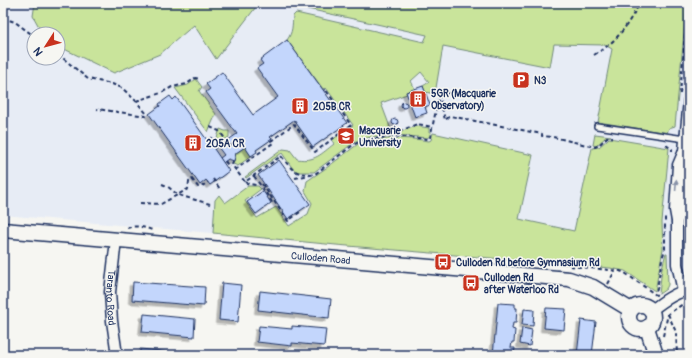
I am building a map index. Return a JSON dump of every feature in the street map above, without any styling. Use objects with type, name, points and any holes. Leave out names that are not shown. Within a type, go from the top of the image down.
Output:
[{"type":"street","points":[[652,310],[661,303],[686,290],[677,264],[677,221],[675,210],[678,165],[684,151],[686,139],[684,99]]},
{"type":"street","name":"Culloden Road","points":[[3,230],[569,279],[593,287],[631,310]]},
{"type":"street","name":"Taranto Road","points":[[116,240],[110,292],[112,321],[117,355]]},
{"type":"street","points":[[638,305],[648,307],[652,310],[654,315],[653,321],[647,328],[638,328],[634,326],[630,319],[631,310],[638,305]]},
{"type":"street","points":[[647,328],[656,355]]},
{"type":"lane","points":[[597,126],[686,139]]},
{"type":"path","points":[[594,55],[608,47],[616,40],[626,27],[640,3]]},
{"type":"path","points":[[684,99],[688,3]]},
{"type":"path","points":[[3,18],[15,22],[26,30]]},
{"type":"path","points":[[66,61],[88,79],[117,86],[126,91],[147,114],[146,116],[97,109]]},
{"type":"path","points":[[136,101],[161,93],[172,87],[186,84],[195,78],[200,79]]},
{"type":"path","points":[[235,170],[273,143],[271,141],[294,124],[314,152],[351,125],[325,89],[324,90]]},
{"type":"path","points":[[439,94],[449,93]]},
{"type":"path","points":[[295,178],[315,174],[358,142],[395,136],[430,138],[439,94]]},
{"type":"path","points":[[439,94],[445,120],[450,116],[542,134],[542,136],[553,137],[595,147],[608,137],[618,138]]},
{"type":"path","points":[[395,136],[396,133],[414,124],[433,127]]},
{"type":"path","points":[[210,127],[219,130],[227,141]]},
{"type":"path","points":[[661,144],[668,145]]},
{"type":"path","points":[[230,145],[242,145]]},
{"type":"path","points":[[245,182],[282,156],[290,168],[297,173],[315,174]]},
{"type":"path","points":[[225,161],[229,167]]},
{"type":"path","points":[[233,161],[232,165],[245,182],[256,185]]},
{"type":"path","points":[[254,176],[288,221],[300,211]]},
{"type":"path","points":[[140,203],[162,204],[188,189],[189,182],[192,179],[198,187],[201,187],[208,182]]},
{"type":"path","points":[[213,179],[220,189]]},
{"type":"path","points":[[162,184],[178,195],[210,204]]},
{"type":"path","points":[[262,184],[265,189]]},
{"type":"path","points":[[608,285],[615,271]]},
{"type":"path","points":[[663,340],[663,333],[668,314],[683,304],[689,303]]},
{"type":"path","points":[[666,310],[676,332],[677,355]]},
{"type":"shaded area","name":"Macquarie University","points":[[3,3],[689,3],[689,274],[3,215]]},
{"type":"green space","points":[[35,3],[259,3],[216,59],[194,25],[160,54],[114,73],[66,50],[66,26],[39,26],[33,16]]},
{"type":"green space","points":[[280,3],[687,3],[675,126],[669,128],[667,133],[598,122],[612,49],[605,45],[554,44],[550,67],[443,46],[435,94],[425,92],[423,86],[429,82],[421,72],[411,81],[415,89],[406,92],[407,94],[381,103],[393,135],[371,137],[356,141],[314,172],[298,172],[293,169],[282,153],[246,178],[245,177],[283,149],[290,150],[297,159],[303,160],[313,158],[334,144],[332,140],[353,125],[326,88],[323,89],[287,40],[291,32],[293,16],[296,13],[424,42],[427,35]]},
{"type":"green space","points":[[196,79],[202,87],[199,91],[216,114],[208,132],[175,88],[188,85]]},
{"type":"green space","points":[[416,126],[429,128],[429,132],[431,132],[430,136],[427,138],[397,135],[397,133]]},
{"type":"green space","points":[[220,129],[229,131],[229,137],[220,140],[217,138]]},
{"type":"green space","points":[[433,133],[533,155],[519,219],[574,231],[592,148],[599,147],[609,138],[669,148],[662,222],[663,249],[655,291],[625,271],[610,268],[213,233],[215,200],[219,195],[225,203],[248,186],[258,186],[261,189],[245,201],[257,218],[276,207],[289,226],[308,214],[312,203],[305,191],[307,181],[358,144],[362,142],[396,138],[429,141],[431,140]]},
{"type":"green space","points":[[595,134],[611,136],[606,137],[596,146],[593,145]]},
{"type":"green space","points":[[245,147],[251,156],[238,166],[233,164],[236,153]]},
{"type":"green space","points":[[666,253],[668,285],[666,289],[659,294],[662,268]]},
{"type":"building","name":"205B CR","points":[[287,40],[347,123],[313,147],[294,120],[270,137],[272,139],[256,150],[257,152],[251,156],[245,147],[236,153],[234,161],[228,159],[223,163],[220,158],[224,155],[218,147],[237,134],[206,92],[210,89],[206,84],[222,72],[253,115],[278,97],[257,68],[263,64],[260,60]]},
{"type":"building","name":"5GR (Macquarie Observatory)","points":[[423,86],[430,105],[425,107],[427,113],[415,117],[406,92]]},
{"type":"building","name":"205A CR","points":[[170,96],[173,100],[176,97],[207,140],[212,137],[219,146],[214,149],[229,171],[210,185],[206,180],[200,185],[149,114]]},
{"type":"building","points":[[404,102],[407,105],[404,108],[401,105]]},
{"type":"building","points":[[395,119],[398,122],[395,125],[392,122]]},
{"type":"building","points":[[279,160],[310,204],[288,219],[258,175]]},
{"type":"building","points":[[263,191],[271,203],[256,214],[247,202]]},
{"type":"building","points":[[133,282],[205,287],[204,306],[132,300]]},
{"type":"building","points":[[222,283],[241,285],[238,322],[219,320]]},
{"type":"building","points":[[260,291],[331,299],[329,318],[258,310]]},
{"type":"building","points":[[498,303],[515,304],[515,308],[517,308],[516,323],[513,323],[512,329],[515,330],[514,342],[512,342],[511,348],[515,348],[514,355],[493,355]]},
{"type":"building","points":[[546,308],[566,309],[564,330],[544,328]]},
{"type":"building","points":[[524,309],[534,310],[533,326],[522,325]]},
{"type":"building","points":[[144,314],[195,319],[194,337],[142,332]]},
{"type":"building","points":[[581,320],[596,322],[592,355],[577,355]]},
{"type":"building","points":[[259,326],[292,329],[292,326],[326,329],[324,346],[292,343],[292,346],[257,342]]},
{"type":"building","points":[[522,328],[532,330],[530,346],[520,344]]},
{"type":"building","points":[[140,349],[193,354],[193,355],[140,355]]},
{"type":"place","name":"N3","points":[[521,80]]},
{"type":"place","name":"5GR (Macquarie Observatory)","points":[[418,99]]},
{"type":"place","name":"205B CR","points":[[300,106]]},
{"type":"place","name":"Macquarie University","points":[[346,136]]},
{"type":"place","name":"205A CR","points":[[193,143]]},
{"type":"place","name":"Culloden Rd before Gymnasium Rd","points":[[443,262]]},
{"type":"place","name":"Culloden Rd after Waterloo Rd","points":[[471,283]]}]
